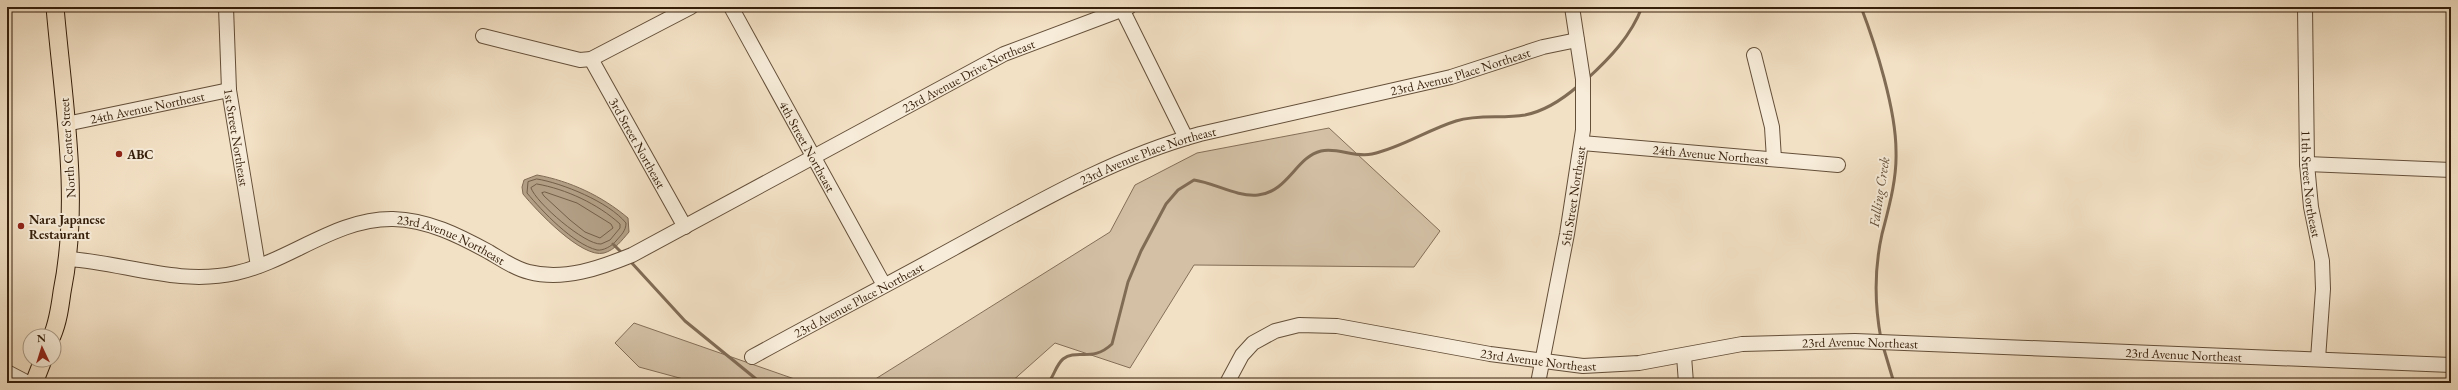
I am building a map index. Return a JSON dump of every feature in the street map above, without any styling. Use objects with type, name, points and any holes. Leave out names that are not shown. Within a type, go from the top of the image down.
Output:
[{"type":"main road","name":"North Center Street","points":[[54,328],[69,258],[71,211],[66,124],[55,7]]},
{"type":"main road","points":[[34,383],[40,368]]},
{"type":"street","name":"1st Street Northeast","points":[[226,7],[229,90],[258,266]]},
{"type":"street","points":[[483,36],[580,60],[591,59],[691,7]]},
{"type":"street","name":"4th Street Northeast","points":[[731,7],[884,286]]},
{"type":"street","name":"5th Street Northeast","points":[[1538,383],[1582,143],[1584,105],[1572,7]]},
{"type":"street","name":"11th Street Northeast","points":[[2305,7],[2307,164],[2311,207],[2322,261],[2323,289],[2318,359]]},
{"type":"street","points":[[1126,9],[1186,138]]},
{"type":"street","name":"23rd Avenue Drive Northeast","points":[[814,157],[1004,54],[1126,9]]},
{"type":"street","name":"23rd Avenue Place Northeast","points":[[752,357],[1094,174],[1142,153],[1186,138],[1451,77],[1543,47],[1577,40]]},
{"type":"street","points":[[1754,55],[1772,127],[1774,159]]},
{"type":"street","name":"3rd Street Northeast","points":[[591,59],[685,227]]},
{"type":"street","name":"24th Avenue Northeast","points":[[66,124],[229,90]]},
{"type":"street","name":"24th Avenue Northeast","points":[[1582,143],[1838,165]]},
{"type":"street","name":"23rd Avenue Northeast","points":[[69,258],[167,275],[194,277],[237,273],[258,266],[340,230],[366,222],[393,219],[445,230],[530,272],[559,275],[584,272],[632,255],[814,157]]},
{"type":"street","points":[[2307,164],[2451,170]]},
{"type":"street","name":"23rd Avenue Northeast","points":[[1227,383],[1242,356],[1253,343],[1275,331],[1299,325],[1337,326],[1490,354],[1583,366],[1608,366],[1684,356],[1742,344],[1855,341],[2451,365]]},
{"type":"street","points":[[1684,356],[1686,383]]},
{"type":"street","points":[[7,372],[28,383]]},
{"type":"shaded area","points":[[1329,128],[1440,231],[1414,267],[1194,265],[1130,368],[1055,343],[1010,383],[869,383],[1110,232],[1135,185],[1197,153]]},
{"type":"shaded area","points":[[634,323],[806,383],[698,383],[639,367],[615,343]]},
{"type":"water","points":[[537,175],[573,185],[596,196],[628,218],[629,232],[612,250],[608,252],[595,253],[584,249],[560,232],[523,194],[522,187],[524,180]]},
{"type":"waterway","points":[[1587,79],[1604,63],[1626,37],[1642,7]]},
{"type":"waterway","name":"Falling Creek","points":[[1861,7],[1873,40],[1889,98],[1893,117],[1896,151],[1894,182],[1877,260],[1876,299],[1881,339]]},
{"type":"waterway","points":[[1048,383],[1063,359],[1068,356],[1098,353],[1105,350],[1112,344],[1128,282],[1141,251],[1166,204],[1178,190],[1194,180],[1242,194],[1258,195],[1277,188],[1312,154],[1327,150],[1359,155],[1372,154],[1393,148],[1456,121],[1473,118],[1525,115],[1540,111],[1553,104],[1578,86]]},
{"type":"waterway","points":[[613,244],[623,254]]},
{"type":"waterway","points":[[630,261],[685,321],[761,383]]},
{"type":"waterway","name":"Falling Creek","points":[[1883,346],[1894,383]]},
{"type":"place","name":"ABC","points":[[119,154]]},
{"type":"place","name":"Nara Japanese Restaurant","points":[[21,226]]}]
